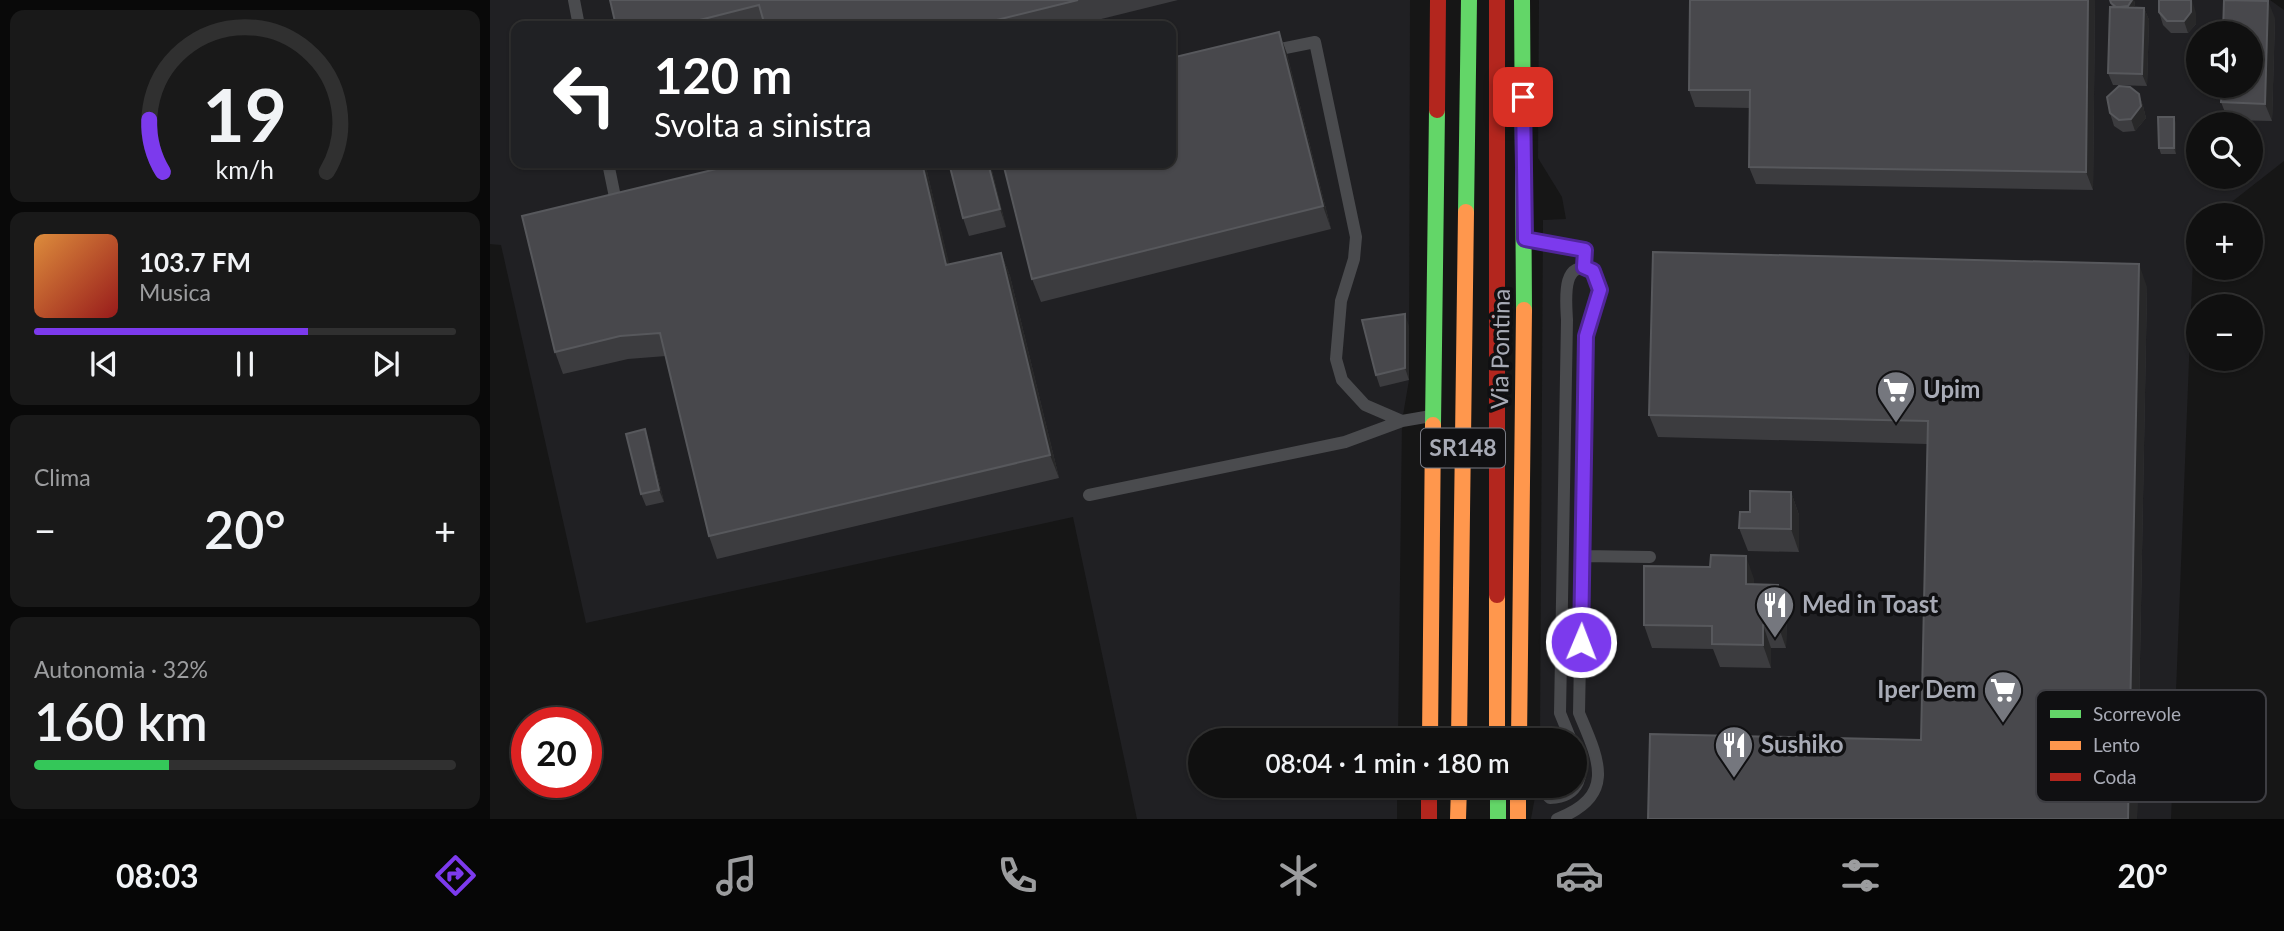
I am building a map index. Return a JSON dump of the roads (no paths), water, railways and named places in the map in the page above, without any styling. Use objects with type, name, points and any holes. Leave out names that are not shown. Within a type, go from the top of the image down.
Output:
[{"type":"main road","points":[[1430,728],[1438,0]]},
{"type":"main road","name":"SR148","points":[[1460,728],[1469,0]]},
{"type":"main road","name":"SR148","points":[[1497,0],[1497,728]]},
{"type":"main road","name":"Via Pontina","points":[[1519,728],[1525,239],[1522,0]]},
{"type":"main road","points":[[1429,798],[1429,819]]},
{"type":"main road","points":[[1458,819],[1459,798]]},
{"type":"main road","points":[[1498,798],[1498,819]]},
{"type":"main road","points":[[1518,798],[1518,819]]},
{"type":"lane","points":[[574,0],[578,21]]},
{"type":"lane","points":[[1263,52],[1315,41],[1356,237],[1354,259],[1341,301],[1336,359],[1338,370],[1348,390],[1365,405],[1402,421]]},
{"type":"lane","points":[[609,168],[616,202],[639,198]]},
{"type":"lane","points":[[1525,239],[1585,250],[1584,267]]},
{"type":"lane","points":[[1557,819],[1584,805],[1594,795],[1599,775],[1595,750],[1579,713],[1586,336],[1600,290],[1593,271],[1584,267],[1577,269],[1564,289],[1567,320],[1560,713],[1566,728]]},
{"type":"lane","points":[[1089,495],[1345,442],[1402,421],[1435,415]]},
{"type":"lane","points":[[1583,556],[1650,557]]},
{"type":"lane","points":[[1520,635],[1529,674],[1527,728]]},
{"type":"place","name":"Upim","points":[[1896,424]]},
{"type":"place","name":"Med in Toast","points":[[1775,639]]},
{"type":"place","name":"Iper Dem","points":[[2003,724]]},
{"type":"place","name":"Sushiko","points":[[1734,779]]}]
